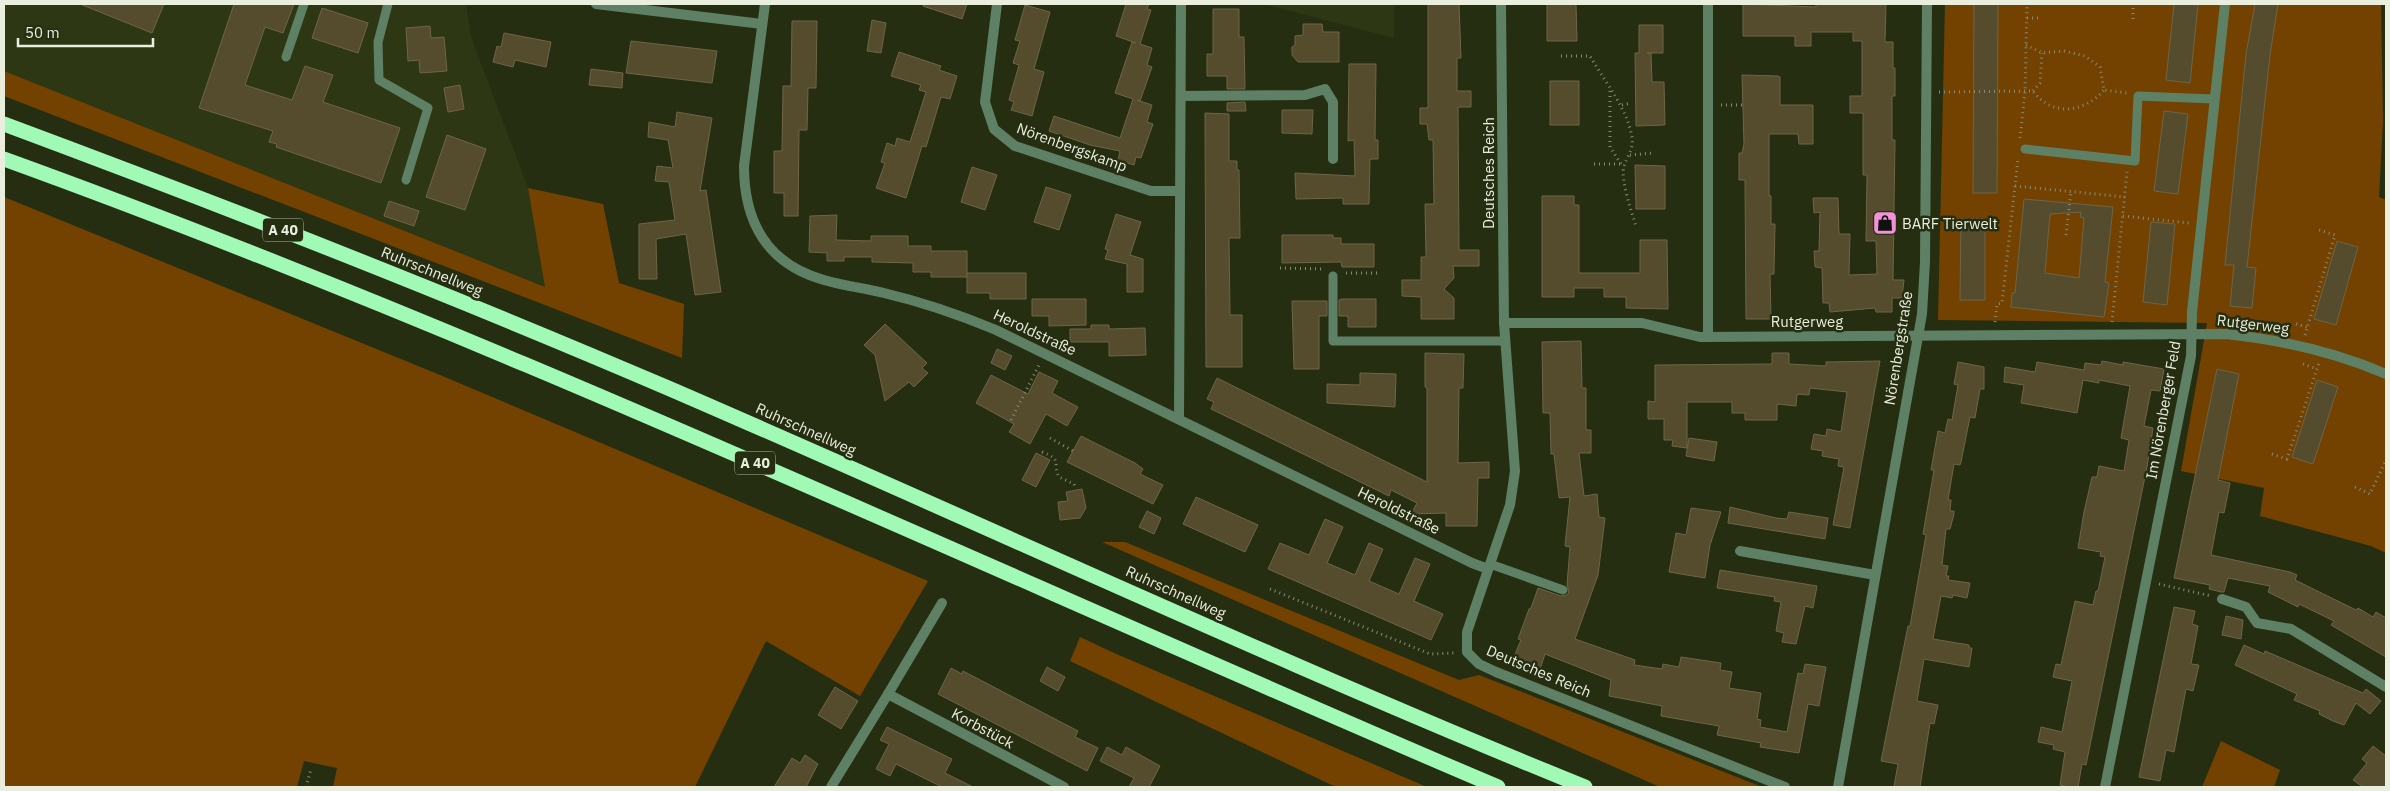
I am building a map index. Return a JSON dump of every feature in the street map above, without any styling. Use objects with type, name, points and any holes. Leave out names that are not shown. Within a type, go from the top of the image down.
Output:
[{"type":"highway","name":"Ruhrschnellweg","points":[[4,124],[353,258],[577,350],[1357,690],[1585,787]]},
{"type":"highway","name":"A 40","points":[[4,159],[338,288],[622,406],[1498,787]]},
{"type":"street","points":[[596,4],[762,24]]},
{"type":"street","name":"Heroldstraße","points":[[765,4],[744,166],[744,191],[749,212],[762,239],[777,255],[808,274],[824,280],[885,293],[960,316],[1045,352],[1472,563],[1489,566]]},
{"type":"street","name":"Nörenbergskamp","points":[[997,4],[985,102],[994,129],[1015,146],[1151,191],[1180,191]]},
{"type":"street","points":[[1179,418],[1181,4]]},
{"type":"street","name":"Deutsches Reich","points":[[1501,4],[1504,323],[1514,471],[1510,505],[1467,632],[1467,652],[1479,664],[1496,672],[1785,787]]},
{"type":"street","points":[[1708,4],[1708,337]]},
{"type":"street","name":"Nörenbergstraße","points":[[1838,787],[1916,336],[1922,314],[1925,262],[1927,4]]},
{"type":"street","name":"Im Nörenberger Feld","points":[[2105,787],[2191,356],[2191,333],[2225,4]]},
{"type":"street","points":[[1181,96],[1306,95],[1325,89],[1332,102],[1333,159]]},
{"type":"street","name":"Rutgerweg","points":[[1504,323],[1642,323],[1708,337],[2191,333],[2265,338],[2302,345],[2361,363],[2386,374]]},
{"type":"street","points":[[1740,551],[1875,575]]},
{"type":"street","points":[[2222,598],[2246,607],[2257,623],[2291,629],[2386,687]]},
{"type":"street","points":[[831,787],[942,603]]},
{"type":"street","name":"Korbstück","points":[[888,694],[1064,787]]},
{"type":"lane","points":[[286,57],[304,4]]},
{"type":"lane","points":[[388,4],[378,42],[379,80],[428,108],[406,180]]},
{"type":"lane","points":[[2025,149],[2135,161],[2137,151],[2138,96],[2214,99]]},
{"type":"lane","points":[[1333,276],[1333,341],[1505,341]]},
{"type":"lane","points":[[1489,566],[1564,590]]},
{"type":"path","points":[[2020,139],[2025,92],[2027,4]]},
{"type":"path","points":[[2133,4],[2133,20]]},
{"type":"path","points":[[2027,18],[2039,18]]},
{"type":"path","points":[[2026,45],[2042,53],[2064,51],[2092,60],[2102,72],[2104,90]]},
{"type":"path","points":[[1926,92],[2033,91],[2040,83],[2039,73],[2042,53]]},
{"type":"path","points":[[1561,56],[1590,56],[1610,90],[1622,105],[1632,136],[1630,155],[1623,167]]},
{"type":"path","points":[[1610,90],[1610,146],[1623,167],[1628,204],[1636,226]]},
{"type":"path","points":[[2033,91],[2042,102],[2064,110],[2086,105],[2104,90],[2131,93]]},
{"type":"path","points":[[1622,105],[1631,103]]},
{"type":"path","points":[[1708,105],[1743,105]]},
{"type":"path","points":[[1630,155],[1653,152]]},
{"type":"path","points":[[1995,335],[1997,304],[2002,303],[2018,158]]},
{"type":"path","points":[[2112,333],[2128,161]]},
{"type":"path","points":[[1594,164],[1620,164]]},
{"type":"path","points":[[2015,186],[2125,197]]},
{"type":"path","points":[[2066,234],[2071,192]]},
{"type":"path","points":[[2123,216],[2202,225]]},
{"type":"path","points":[[2302,345],[2335,235],[2319,230]]},
{"type":"path","points":[[2296,324],[2307,327]]},
{"type":"path","points":[[1011,420],[1045,352]]},
{"type":"path","points":[[2272,454],[2287,459],[2323,352]]},
{"type":"path","points":[[2303,364],[2317,369]]},
{"type":"path","points":[[1050,438],[1073,451]]},
{"type":"path","points":[[1042,452],[1058,463],[1059,476],[1074,484],[1076,489]]},
{"type":"path","points":[[2356,487],[2370,494],[2386,460]]},
{"type":"path","points":[[2158,583],[2222,598]]},
{"type":"path","points":[[1270,589],[1430,654],[1467,652]]},
{"type":"path","points":[[306,787],[311,770]]},
{"type":"shaded area","points":[[4,4],[466,4],[471,37],[528,188],[546,288],[4,71]]},
{"type":"shaded area","points":[[1263,4],[1394,4],[1394,38]]},
{"type":"shaded area","points":[[1945,4],[2381,4],[2383,121],[2379,197],[2386,200],[2386,553],[2371,546],[2260,516],[2264,488],[2181,471],[2207,323],[1938,320]]},
{"type":"shaded area","points":[[4,71],[545,287],[528,188],[603,204],[619,283],[684,304],[682,358],[4,96]]},
{"type":"shaded area","points":[[4,197],[440,375],[928,581],[860,696],[766,641],[695,787],[333,787],[337,768],[304,761],[297,787],[4,787]]},
{"type":"shaded area","points":[[1102,542],[1125,542],[1459,680],[1479,675],[1762,787],[1660,787]]},
{"type":"shaded area","points":[[1080,637],[1427,787],[1336,787],[1070,661]]},
{"type":"shaded area","points":[[2221,741],[2280,770],[2274,787],[2202,787]]},
{"type":"building","points":[[80,4],[164,4],[152,33]]},
{"type":"building","points":[[234,4],[294,4],[283,33],[265,27],[245,85],[292,100],[305,66],[333,75],[323,102],[400,128],[381,183],[276,147],[277,144],[269,142],[273,131],[199,108]]},
{"type":"building","points":[[924,4],[967,4],[962,19],[923,6]]},
{"type":"building","points":[[1126,4],[1149,4],[1147,9],[1151,10],[1140,44],[1152,48],[1147,65],[1152,67],[1140,101],[1152,105],[1147,122],[1153,124],[1141,158],[1136,157],[1134,165],[1118,160],[1120,151],[1090,145],[1049,131],[1054,116],[1120,138],[1133,99],[1115,93],[1132,42],[1136,43],[1116,36]]},
{"type":"building","points":[[1428,4],[1459,4],[1461,58],[1457,58],[1457,91],[1471,91],[1471,107],[1458,107],[1459,250],[1479,250],[1479,266],[1453,266],[1454,278],[1444,289],[1454,298],[1454,319],[1421,319],[1421,297],[1402,296],[1402,280],[1421,280],[1421,257],[1426,257],[1425,204],[1434,204],[1433,140],[1429,140],[1427,124],[1420,124],[1420,108],[1428,108]]},
{"type":"building","points":[[1547,4],[1576,4],[1577,41],[1547,41]]},
{"type":"building","points":[[1743,4],[1816,7],[1816,4],[1886,4],[1885,42],[1893,42],[1893,68],[1895,68],[1895,96],[1892,96],[1892,140],[1895,140],[1893,280],[1904,280],[1902,298],[1892,298],[1892,312],[1876,312],[1875,308],[1830,312],[1829,303],[1823,303],[1822,268],[1815,267],[1814,251],[1819,251],[1820,212],[1814,213],[1813,198],[1838,198],[1839,234],[1850,234],[1849,275],[1877,274],[1876,241],[1866,241],[1867,175],[1863,175],[1863,113],[1850,113],[1850,96],[1862,96],[1862,41],[1853,41],[1853,32],[1811,32],[1811,46],[1795,46],[1795,36],[1743,36]]},
{"type":"building","points":[[1974,4],[1998,4],[1997,193],[1973,193]]},
{"type":"building","points":[[2174,4],[2198,4],[2190,83],[2166,80]]},
{"type":"building","points":[[2255,4],[2278,4],[2270,55],[2247,267],[2256,268],[2252,308],[2230,306],[2234,265],[2225,265],[2246,54]]},
{"type":"building","points":[[1025,5],[1050,12],[1034,69],[1044,72],[1032,116],[1011,110],[1014,102],[1009,100],[1019,65],[1013,63],[1020,41],[1015,40]]},
{"type":"building","points":[[322,8],[368,23],[358,53],[312,38]]},
{"type":"building","points":[[1213,9],[1239,9],[1239,37],[1244,37],[1245,89],[1227,89],[1227,76],[1207,76],[1207,54],[1213,54]]},
{"type":"building","points":[[872,20],[886,23],[881,53],[867,51]]},
{"type":"building","points":[[792,21],[817,21],[816,88],[808,88],[807,130],[799,130],[798,216],[784,216],[784,193],[774,193],[774,151],[782,151],[783,86],[791,86]]},
{"type":"building","points":[[1303,24],[1322,24],[1323,32],[1339,32],[1339,62],[1298,62],[1292,55],[1292,47],[1295,45],[1295,36],[1303,35]]},
{"type":"building","points":[[1639,25],[1663,25],[1663,53],[1651,53],[1652,82],[1664,82],[1665,125],[1636,126],[1635,53],[1639,53]]},
{"type":"building","points":[[430,26],[431,38],[444,37],[447,71],[420,73],[419,60],[408,61],[406,28]]},
{"type":"building","points":[[504,33],[551,42],[546,67],[515,60],[513,67],[493,62],[497,46],[501,47]]},
{"type":"building","points":[[631,41],[717,51],[712,83],[626,73]]},
{"type":"building","points":[[899,52],[941,66],[939,70],[957,76],[950,99],[941,97],[926,147],[922,146],[906,198],[876,188],[885,163],[881,162],[887,143],[895,146],[897,138],[910,142],[926,92],[919,90],[921,85],[891,76]]},
{"type":"building","points":[[1349,64],[1376,64],[1375,140],[1378,140],[1378,159],[1370,159],[1369,204],[1343,204],[1343,198],[1296,199],[1295,173],[1355,176],[1354,140],[1348,141]]},
{"type":"building","points":[[591,69],[623,73],[622,88],[589,85]]},
{"type":"building","points":[[1742,75],[1778,76],[1780,77],[1780,105],[1813,105],[1813,144],[1799,144],[1798,134],[1769,134],[1769,196],[1771,196],[1771,224],[1775,224],[1774,274],[1770,274],[1771,319],[1746,319],[1745,180],[1739,180],[1739,153],[1742,153],[1744,144]]},
{"type":"building","points":[[1550,81],[1579,81],[1579,125],[1550,125]]},
{"type":"building","points":[[460,85],[464,109],[448,112],[444,88]]},
{"type":"building","points":[[1245,102],[1246,111],[1227,111],[1227,103]]},
{"type":"building","points":[[1282,110],[1313,110],[1312,134],[1282,133]]},
{"type":"building","points":[[2164,111],[2188,114],[2178,194],[2154,191]]},
{"type":"building","points":[[677,112],[712,118],[700,191],[706,190],[721,292],[695,295],[686,234],[656,239],[657,279],[639,279],[639,224],[675,220],[669,182],[655,181],[657,166],[673,168],[668,140],[648,137],[649,122],[675,127]]},
{"type":"building","points":[[1205,113],[1229,114],[1229,161],[1237,161],[1237,170],[1239,170],[1240,238],[1229,238],[1230,315],[1242,315],[1242,367],[1206,367]]},
{"type":"building","points":[[447,135],[486,149],[465,210],[426,197]]},
{"type":"building","points":[[1635,165],[1665,166],[1665,209],[1636,209]]},
{"type":"building","points":[[972,167],[997,175],[985,210],[961,202]]},
{"type":"building","points":[[1046,187],[1071,195],[1059,230],[1034,222]]},
{"type":"building","points":[[1542,196],[1574,196],[1574,205],[1579,205],[1579,273],[1640,273],[1640,240],[1667,240],[1668,309],[1626,308],[1626,297],[1604,297],[1604,288],[1574,288],[1574,297],[1542,297]]},
{"type":"building","points":[[2024,199],[2113,207],[2105,282],[2109,283],[2104,317],[2011,307],[2012,293],[2015,293]],"holes":[[[2081,212],[2080,217],[2084,218],[2079,278],[2045,273],[2050,214]]]},
{"type":"building","points":[[389,201],[419,211],[414,226],[384,216]]},
{"type":"building","points":[[1116,214],[1141,222],[1130,255],[1143,259],[1143,292],[1127,292],[1127,264],[1105,259],[1108,250],[1105,249]]},
{"type":"building","points":[[837,215],[836,240],[871,241],[871,236],[908,236],[908,246],[931,246],[931,251],[967,251],[967,277],[931,277],[931,272],[913,272],[913,263],[872,262],[872,257],[844,257],[844,261],[827,261],[827,253],[809,252],[810,216]]},
{"type":"building","points":[[1961,219],[1985,219],[1985,300],[1960,300]]},
{"type":"building","points":[[2151,222],[2175,224],[2167,305],[2143,302]]},
{"type":"building","points":[[1282,235],[1333,235],[1333,238],[1341,238],[1341,244],[1374,244],[1374,267],[1342,267],[1341,262],[1282,263]]},
{"type":"building","points":[[2337,241],[2358,247],[2336,325],[2314,319]]},
{"type":"building","points":[[967,273],[1026,273],[1026,299],[990,299],[990,293],[967,293]]},
{"type":"building","points":[[1032,299],[1086,299],[1086,325],[1049,326],[1049,316],[1032,316]]},
{"type":"building","points":[[1376,299],[1376,327],[1348,327],[1348,316],[1339,316],[1339,300]]},
{"type":"building","points":[[1292,301],[1327,301],[1327,316],[1319,316],[1319,369],[1294,369]]},
{"type":"building","points":[[885,324],[927,363],[922,368],[928,373],[914,387],[909,382],[885,401],[875,355],[864,345]]},
{"type":"building","points":[[1091,325],[1109,325],[1109,329],[1145,328],[1146,355],[1109,356],[1109,342],[1070,342],[1070,329],[1091,329]]},
{"type":"building","points":[[1581,341],[1582,388],[1586,388],[1586,430],[1591,430],[1591,453],[1579,453],[1584,496],[1597,494],[1599,517],[1605,518],[1598,575],[1575,639],[1635,660],[1634,665],[1662,669],[1663,664],[1679,667],[1681,657],[1721,663],[1720,670],[1732,672],[1729,688],[1761,693],[1757,719],[1761,720],[1760,727],[1787,732],[1798,673],[1803,674],[1805,664],[1826,667],[1819,706],[1808,704],[1799,753],[1760,747],[1761,743],[1717,735],[1719,726],[1661,716],[1662,706],[1609,696],[1611,680],[1545,654],[1540,669],[1513,659],[1521,640],[1518,639],[1538,588],[1561,596],[1567,595],[1569,592],[1567,585],[1570,547],[1565,546],[1570,497],[1559,498],[1554,454],[1551,454],[1550,413],[1543,413],[1542,342]]},
{"type":"building","points":[[997,349],[1012,356],[1005,370],[991,363]]},
{"type":"building","points":[[1425,353],[1464,354],[1463,388],[1459,388],[1458,463],[1489,462],[1489,478],[1478,478],[1477,526],[1446,526],[1446,513],[1411,514],[1417,503],[1391,490],[1389,496],[1211,409],[1214,402],[1207,399],[1217,378],[1427,482]]},
{"type":"building","points":[[1772,353],[1789,353],[1789,364],[1826,366],[1826,362],[1880,361],[1850,528],[1833,525],[1844,467],[1838,466],[1839,459],[1822,456],[1823,451],[1811,449],[1814,434],[1826,436],[1827,429],[1841,432],[1847,392],[1810,388],[1809,395],[1797,394],[1796,406],[1777,404],[1777,420],[1745,420],[1745,413],[1732,413],[1732,402],[1687,402],[1687,448],[1672,446],[1673,440],[1664,440],[1664,419],[1648,419],[1648,401],[1655,402],[1655,365],[1772,364]]},
{"type":"building","points":[[2102,361],[2123,365],[2123,362],[2164,369],[2160,391],[2151,390],[2144,426],[2153,428],[2147,467],[2086,765],[2082,764],[2078,787],[2070,787],[2060,785],[2065,752],[2053,749],[2054,745],[2038,742],[2041,727],[2062,732],[2072,681],[2053,677],[2056,664],[2061,665],[2075,601],[2093,605],[2105,557],[2100,556],[2101,552],[2078,548],[2084,512],[2092,477],[2097,477],[2099,466],[2124,471],[2129,440],[2121,438],[2130,386],[2099,380],[2099,383],[2083,380],[2077,413],[2021,403],[2024,385],[2004,382],[2005,367],[2035,372],[2037,362],[2084,370],[2085,363],[2101,365]]},
{"type":"building","points":[[1958,362],[1984,367],[1984,389],[1980,389],[1975,418],[1970,417],[1960,465],[1954,464],[1948,500],[1951,500],[1950,511],[1954,511],[1954,514],[1950,529],[1946,529],[1942,565],[1948,566],[1946,576],[1949,576],[1948,580],[1970,583],[1967,598],[1953,595],[1952,598],[1941,596],[1933,639],[1969,645],[1969,648],[1972,648],[1969,667],[1924,659],[1917,701],[1938,705],[1934,724],[1930,723],[1920,787],[1894,787],[1898,764],[1881,761],[1908,626],[1910,626],[1926,535],[1923,534],[1934,470],[1931,470],[1938,431],[1945,433],[1948,419],[1952,420],[1958,385],[1954,384]]},
{"type":"building","points":[[2217,369],[2239,374],[2218,480],[2230,483],[2224,513],[2219,512],[2211,555],[2290,572],[2297,575],[2295,580],[2356,610],[2358,608],[2373,617],[2376,612],[2386,618],[2386,657],[2331,625],[2334,621],[2299,604],[2298,607],[2268,592],[2270,586],[2228,578],[2224,592],[2221,592],[2209,589],[2210,585],[2174,578]]},
{"type":"building","points":[[1039,372],[1058,381],[1052,393],[1078,407],[1067,426],[1046,414],[1030,444],[1009,432],[1014,424],[976,403],[991,375],[1028,394]]},
{"type":"building","points":[[1360,373],[1396,374],[1395,407],[1327,403],[1327,384],[1360,385]]},
{"type":"building","points":[[2317,380],[2338,387],[2313,464],[2292,457]]},
{"type":"building","points":[[1081,436],[1135,463],[1143,469],[1140,474],[1163,485],[1153,504],[1067,462]]},
{"type":"building","points":[[1689,438],[1717,442],[1714,461],[1686,456]]},
{"type":"building","points":[[1036,453],[1050,460],[1036,487],[1022,480]]},
{"type":"building","points":[[1082,489],[1086,508],[1080,518],[1060,520],[1058,502],[1068,501],[1066,492]]},
{"type":"building","points":[[1196,497],[1258,525],[1245,552],[1183,524]]},
{"type":"building","points":[[1730,507],[1776,518],[1787,519],[1789,512],[1828,518],[1825,539],[1728,523]]},
{"type":"building","points":[[1691,508],[1721,512],[1710,545],[1705,578],[1669,572],[1676,533],[1686,535]]},
{"type":"building","points":[[1147,511],[1161,518],[1154,534],[1139,527]]},
{"type":"building","points":[[1325,519],[1343,527],[1327,563],[1355,575],[1369,543],[1383,549],[1369,581],[1399,594],[1415,558],[1430,564],[1414,601],[1443,614],[1431,640],[1268,569],[1280,543],[1309,555]]},
{"type":"building","points":[[1720,570],[1817,586],[1813,608],[1805,606],[1796,644],[1782,642],[1784,633],[1776,631],[1781,602],[1774,601],[1775,597],[1717,588]]},
{"type":"building","points":[[2174,607],[2195,611],[2192,624],[2198,626],[2191,664],[2199,665],[2193,691],[2186,689],[2174,752],[2166,750],[2160,781],[2139,777]]},
{"type":"building","points":[[2226,616],[2243,620],[2241,639],[2222,635]]},
{"type":"building","points":[[2244,645],[2264,654],[2265,651],[2363,693],[2366,689],[2381,701],[2370,714],[2356,703],[2344,725],[2333,721],[2319,714],[2320,711],[2294,700],[2297,694],[2235,665]]},
{"type":"building","points":[[1047,667],[1065,677],[1058,691],[1040,681]]},
{"type":"building","points":[[951,668],[962,674],[963,671],[1078,731],[1075,737],[1098,748],[1087,771],[938,694]]},
{"type":"building","points":[[835,687],[858,701],[841,729],[818,715]]},
{"type":"building","points":[[887,727],[952,759],[945,773],[973,787],[942,787],[896,764],[890,776],[876,769],[889,744],[880,740]]},
{"type":"building","points":[[2373,746],[2386,756],[2386,787],[2363,787],[2353,780],[2367,763],[2362,759]]},
{"type":"building","points":[[1107,747],[1122,755],[1126,747],[1160,766],[1149,787],[1129,787],[1134,778],[1100,761]]},
{"type":"building","points":[[805,755],[818,764],[806,787],[774,787],[792,758],[800,763]]},
{"type":"place","name":"BARF Tierwelt","points":[[1885,223]]}]
